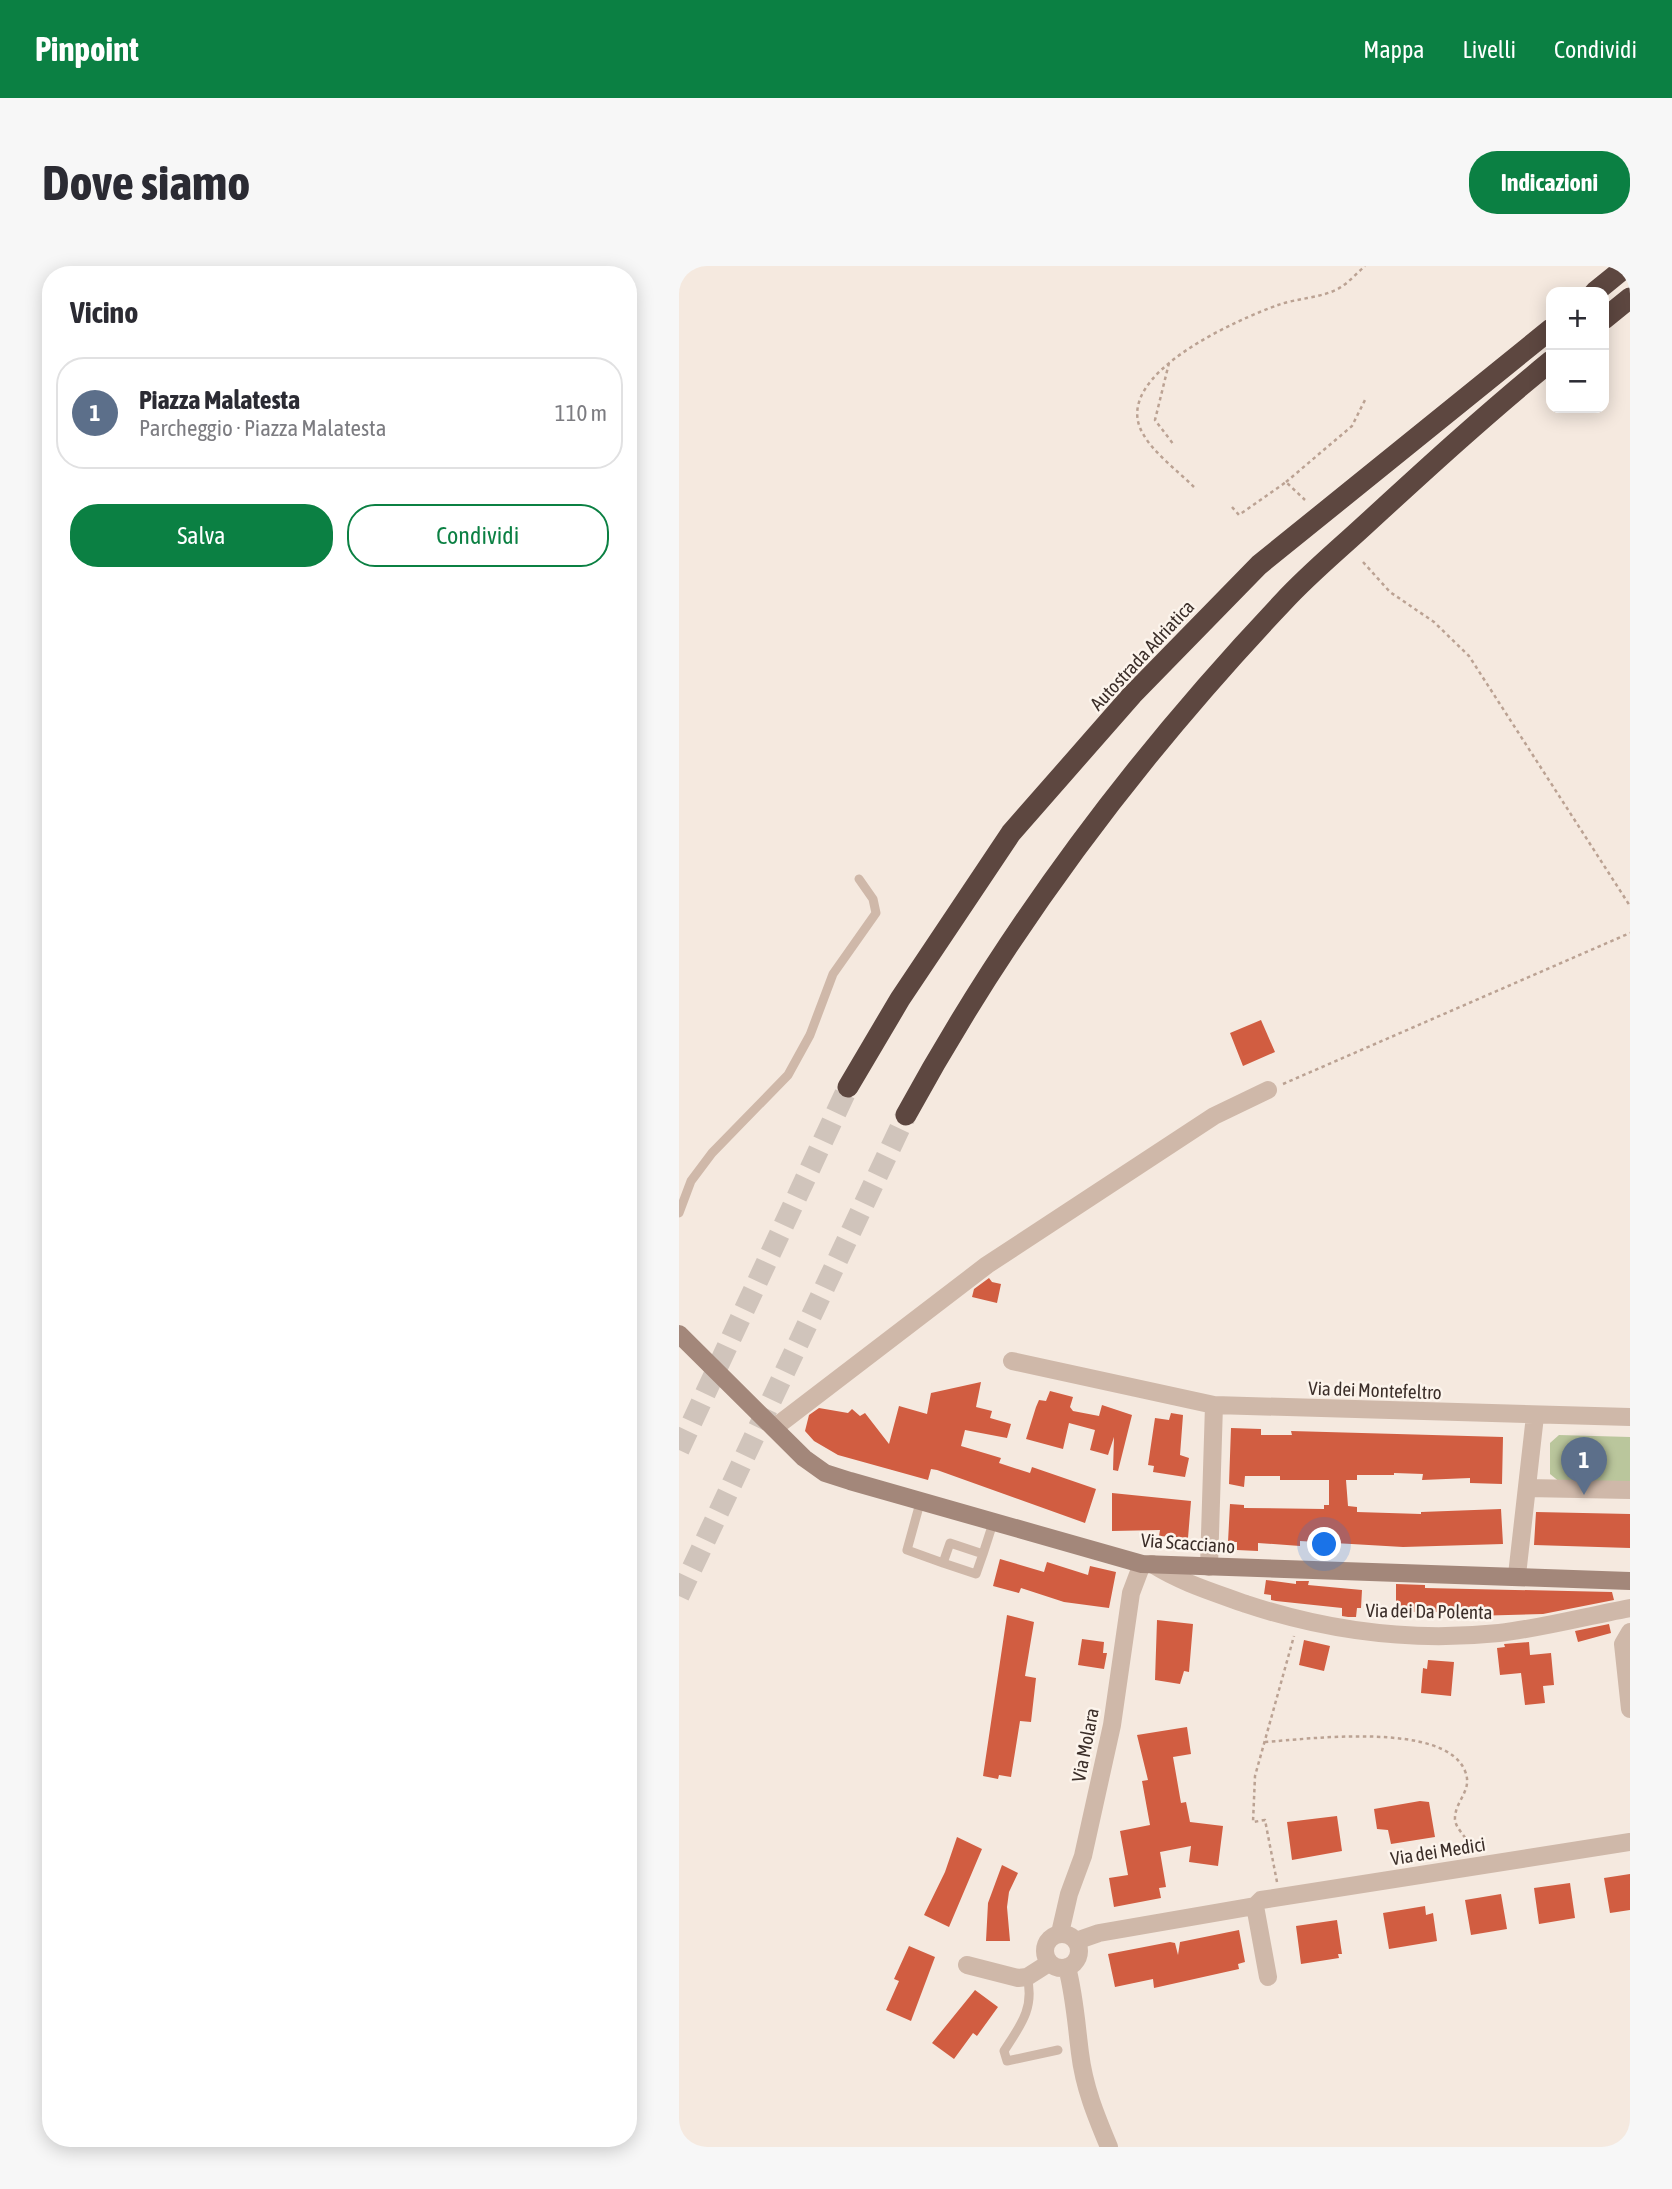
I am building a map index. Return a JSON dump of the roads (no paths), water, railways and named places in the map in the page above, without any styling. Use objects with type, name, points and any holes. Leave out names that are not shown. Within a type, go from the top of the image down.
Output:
[{"type":"highway","points":[[1601,287],[1627,266]]},
{"type":"highway","points":[[1609,315],[1630,298]]},
{"type":"highway","name":"Autostrada Adriatica","points":[[848,1087],[900,999],[1011,833],[1132,695],[1259,565],[1546,333]]},
{"type":"highway","points":[[906,1115],[955,1026],[1001,952],[1128,780],[1285,600],[1475,423],[1546,365]]},
{"type":"street","points":[[774,1428],[987,1265],[1214,1116],[1268,1090]]},
{"type":"street","name":"Via Scacciano","points":[[679,1334],[804,1458],[825,1473],[920,1503],[1147,1564],[1630,1581]]},
{"type":"street","name":"Via dei Montefeltro","points":[[1012,1361],[1214,1405],[1630,1417]]},
{"type":"street","points":[[1209,1567],[1214,1405]]},
{"type":"street","points":[[1517,1575],[1535,1416]]},
{"type":"street","points":[[1527,1488],[1630,1490]]},
{"type":"street","name":"Via dei Da Polenta","points":[[1147,1564],[1177,1580],[1298,1619],[1373,1634],[1459,1636],[1501,1633],[1630,1608]]},
{"type":"street","name":"Via Molara","points":[[1067,1967],[1078,1956],[1068,1937],[1069,1894],[1083,1856],[1112,1725],[1131,1593],[1147,1564]]},
{"type":"street","points":[[1630,1632],[1623,1644],[1630,1709]]},
{"type":"street","name":"Via dei Medici","points":[[1068,1937],[1255,1906],[1261,1900],[1630,1842]]},
{"type":"street","points":[[1255,1906],[1268,1978]]},
{"type":"street","name":"Via Molara","points":[[1049,1963],[1045,1947],[1050,1937],[1068,1937]]},
{"type":"street","points":[[967,1965],[1018,1978],[1027,1977],[1049,1963],[1058,1968],[1067,1967],[1077,2006],[1080,2054],[1090,2103],[1109,2147]]},
{"type":"lane","points":[[679,1213],[691,1181],[712,1153],[788,1074],[810,1035],[833,974],[876,913],[873,899],[859,879]]},
{"type":"lane","points":[[920,1503],[907,1550],[976,1574],[993,1523]]},
{"type":"lane","points":[[943,1563],[950,1543],[983,1553]]},
{"type":"lane","points":[[1027,1977],[1031,1993],[1028,2012],[1004,2051],[1007,2061],[1058,2050]]},
{"type":"tunnel","points":[[679,1450],[848,1087]]},
{"type":"tunnel","points":[[679,1596],[906,1115]]},
{"type":"place","name":"Piazza Malatesta","points":[[1584,1495]]}]
